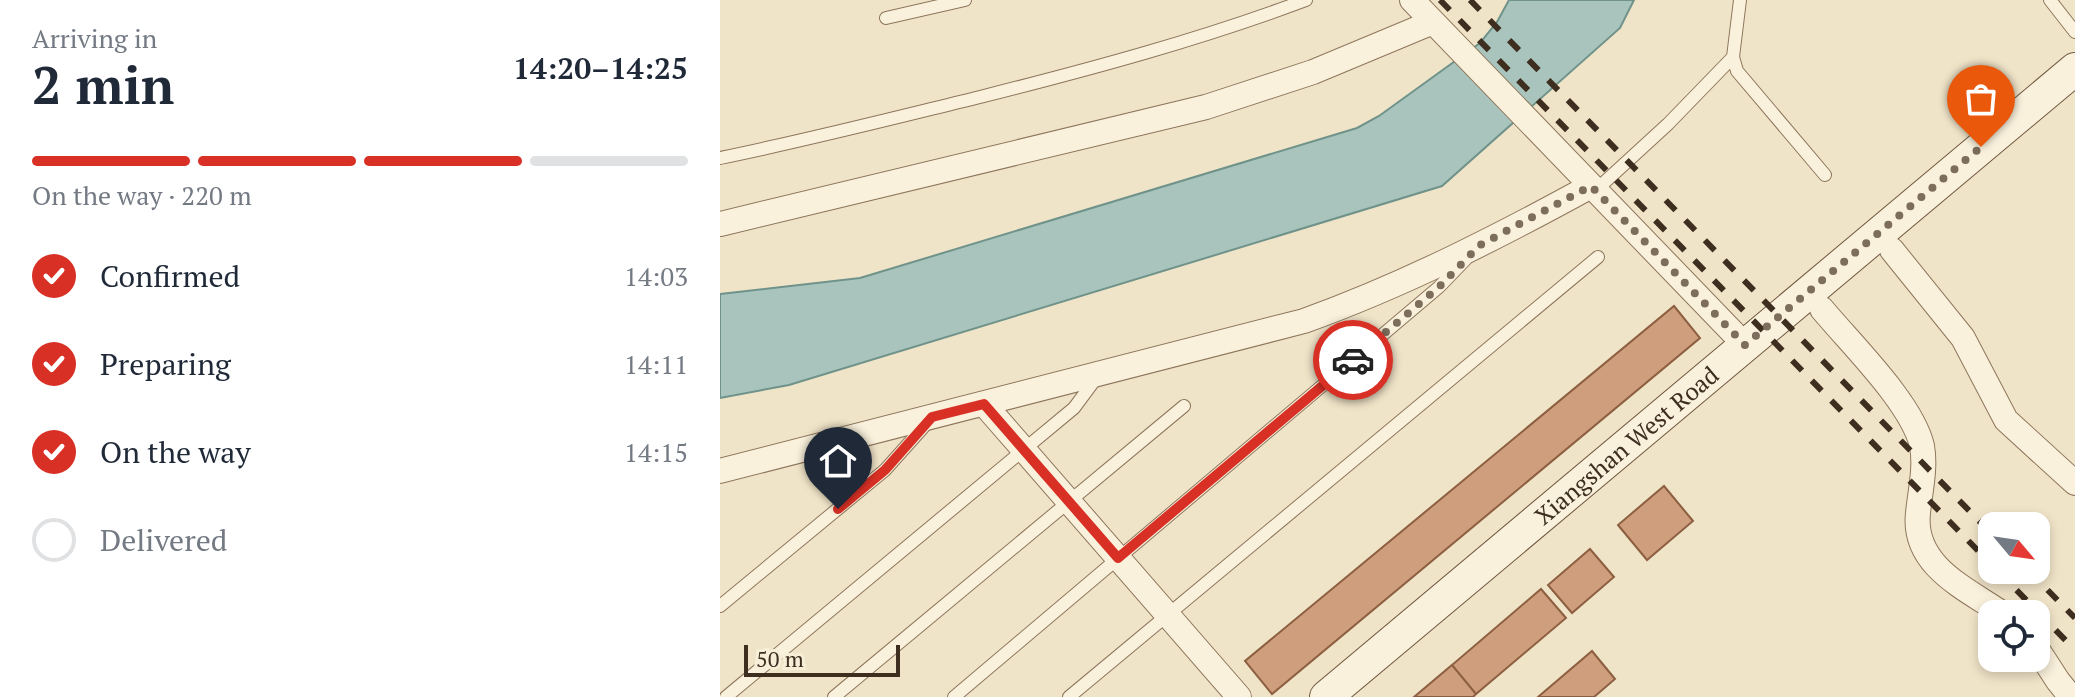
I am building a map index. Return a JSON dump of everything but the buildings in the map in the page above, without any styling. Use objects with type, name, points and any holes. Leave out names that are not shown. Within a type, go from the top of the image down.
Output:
[{"type":"main road","name":"Xiangshan West Road","points":[[1326,697],[2075,69]]},
{"type":"main road","name":"Xiangshan West Road","points":[[1360,697],[2075,97]]},
{"type":"street","points":[[1412,0],[1745,345]]},
{"type":"street","points":[[720,224],[1206,107],[1438,27]]},
{"type":"street","points":[[720,471],[1304,321],[1376,293],[1594,188]]},
{"type":"street","points":[[1892,250],[1963,338],[2006,420],[2075,483]]},
{"type":"street","points":[[1822,309],[1894,396],[1913,425],[1922,446],[1920,541],[1931,561],[1980,600]]},
{"type":"street","points":[[984,404],[1239,697]]},
{"type":"street","points":[[2050,669],[2071,697]]},
{"type":"lane","points":[[886,18],[965,0]]},
{"type":"lane","points":[[720,158],[1057,79],[1208,34],[1306,0]]},
{"type":"lane","points":[[1740,0],[1733,57],[1737,71],[1825,175]]},
{"type":"lane","points":[[2050,0],[2075,32]]},
{"type":"lane","points":[[1594,188],[1668,124],[1733,57]]},
{"type":"lane","points":[[954,697],[1439,287],[1480,245]]},
{"type":"lane","points":[[1069,697],[1598,257]]},
{"type":"lane","points":[[726,697],[1074,408],[1099,374]]},
{"type":"lane","points":[[834,697],[1184,406]]},
{"type":"lane","points":[[720,606],[885,470],[932,417]]},
{"type":"water","points":[[1509,0],[1634,0],[1620,28],[1442,186],[789,385],[720,398],[720,294],[860,278],[1357,128],[1379,116],[1480,43]]},
{"type":"railway","points":[[1440,0],[1978,551]]},
{"type":"railway","points":[[1470,0],[1978,520]]},
{"type":"railway","points":[[2011,584],[2075,650]]},
{"type":"railway","points":[[2042,584],[2075,618]]},
{"type":"way so far","points":[[1353,360],[1439,287],[1480,245],[1591,186],[1745,345],[1981,147]]},
{"type":"route","points":[[838,509],[885,470],[932,417],[984,404],[1118,558],[1353,360]]}]
